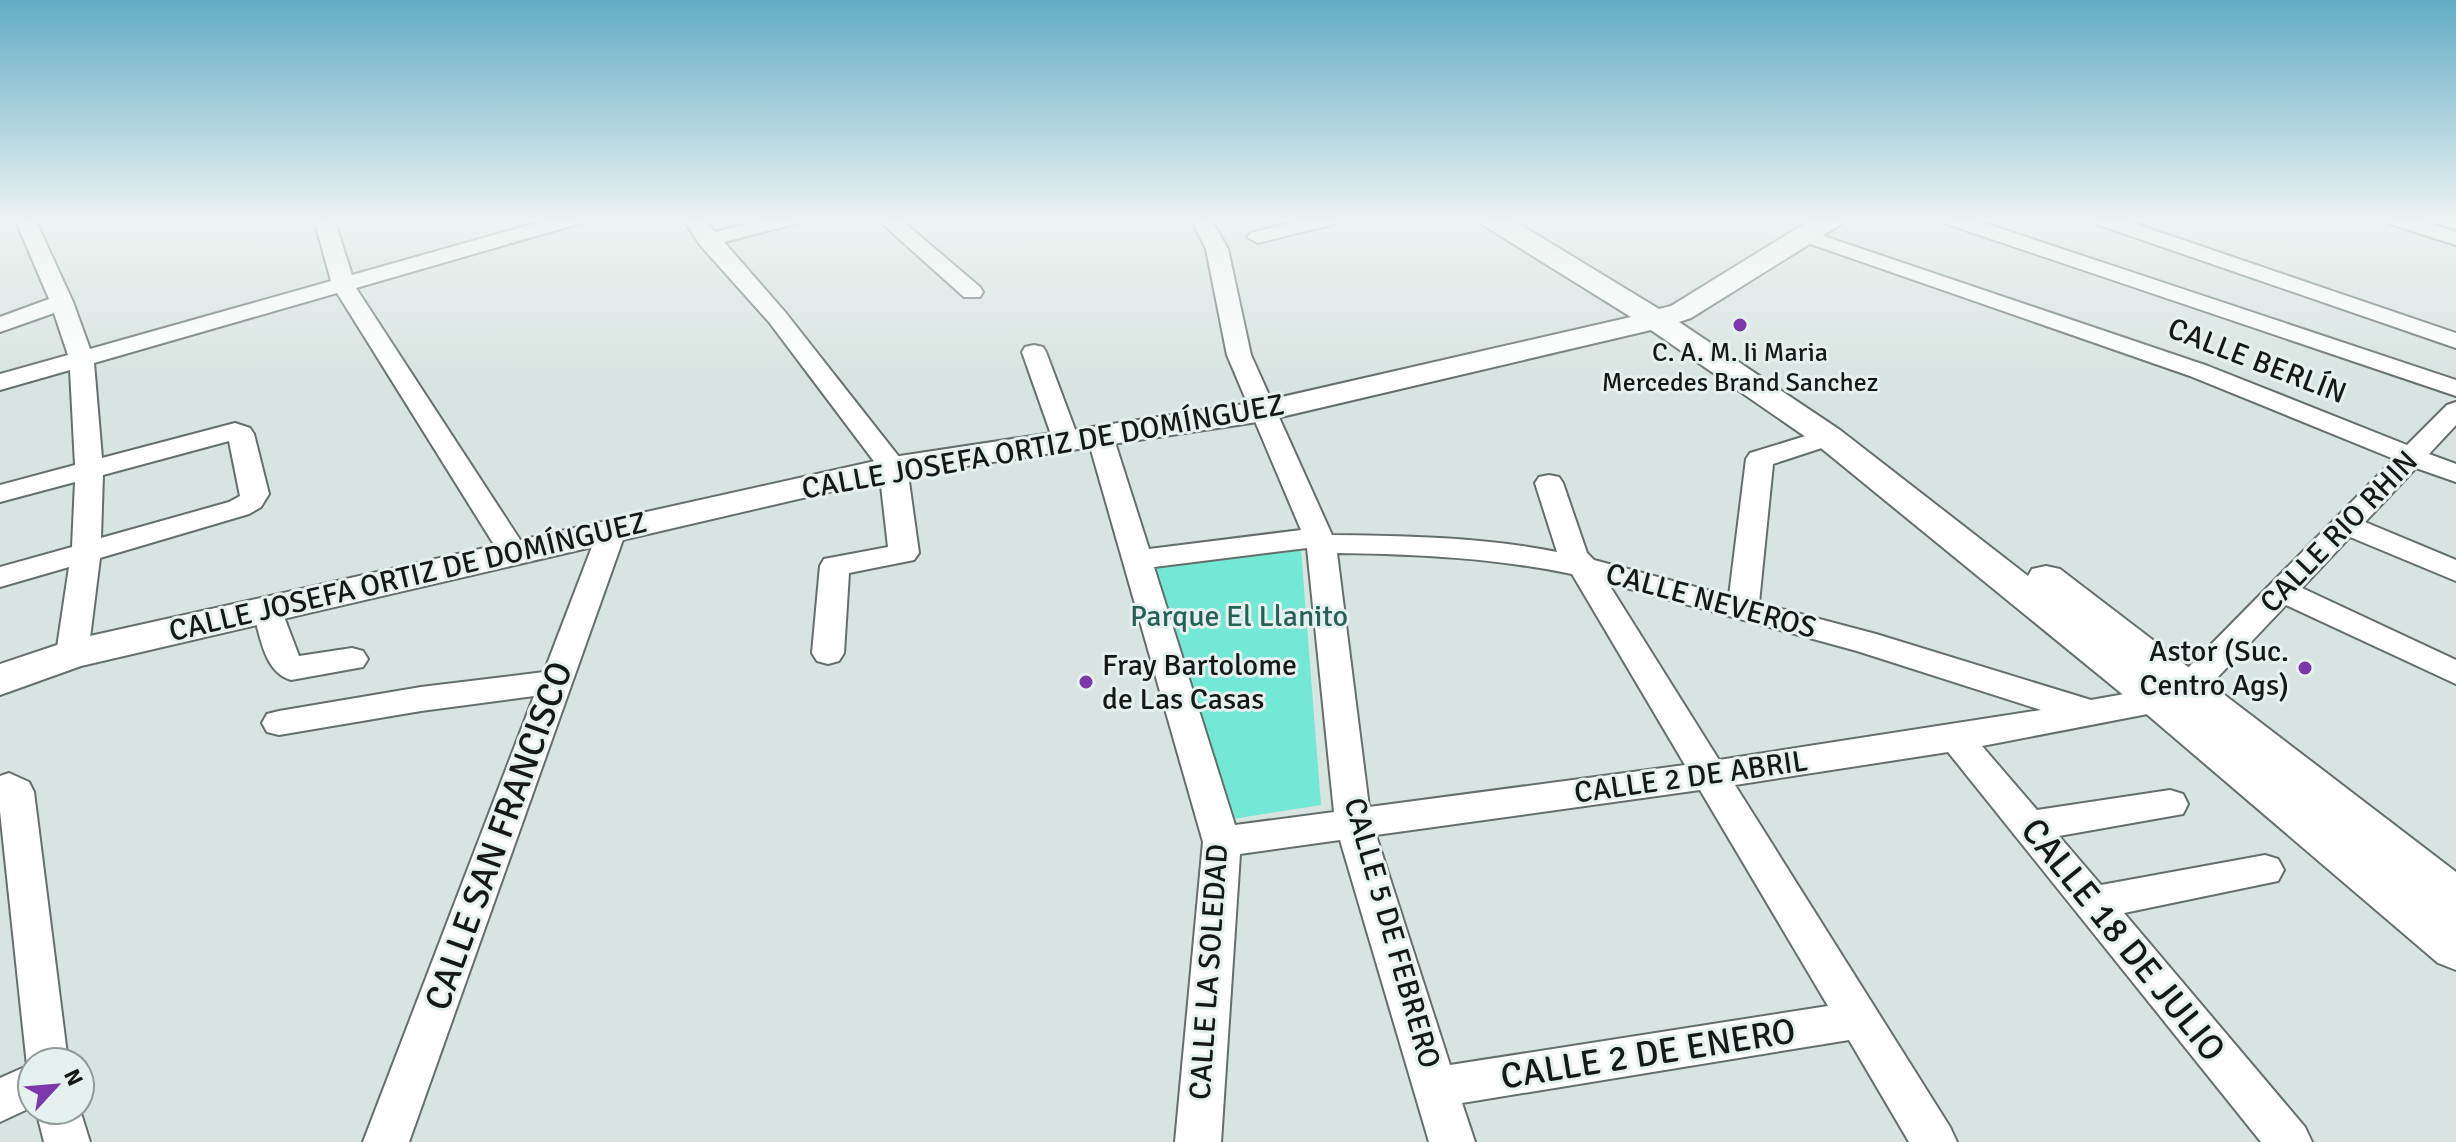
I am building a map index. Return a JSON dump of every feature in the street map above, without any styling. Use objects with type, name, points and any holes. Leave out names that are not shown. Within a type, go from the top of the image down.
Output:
[{"type":"main road","points":[[1589,272],[1668,316],[2173,694],[2456,900]]},
{"type":"main road","points":[[1603,272],[1876,447],[2173,694],[2456,948]]},
{"type":"main road","name":"CALLE JOSEFA ORTIZ DE DOMÍNGUEZ","points":[[0,680],[72,654],[893,467],[1264,411],[1668,316],[1741,272]]},
{"type":"street","points":[[49,272],[82,360],[89,471],[86,552],[72,654]]},
{"type":"street","points":[[340,272],[344,286],[513,552]]},
{"type":"street","points":[[0,382],[391,272]]},
{"type":"street","points":[[737,272],[777,317],[893,467],[904,553],[835,566],[828,653]]},
{"type":"street","points":[[949,272],[972,292]]},
{"type":"street","name":"CALLE 5 DE FEBRERO","points":[[1222,272],[1239,355],[1319,541],[1353,822],[1452,1142]]},
{"type":"street","name":"CALLE BERLÍN","points":[[1945,272],[2456,474]]},
{"type":"street","points":[[2110,272],[2456,388]]},
{"type":"street","points":[[2264,272],[2456,341]]},
{"type":"street","points":[[0,325],[62,302]]},
{"type":"street","name":"CALLE LA SOLEDAD","points":[[1034,352],[1083,438],[1137,560],[1222,842],[1198,1142]]},
{"type":"street","name":"CALLE RIO RHIN","points":[[2173,694],[2281,591],[2456,410]]},
{"type":"street","points":[[0,494],[235,431],[241,434],[255,494],[251,501],[239,508],[0,577]]},
{"type":"street","points":[[1743,609],[1760,459],[1828,437]]},
{"type":"street","points":[[1549,483],[1573,556],[1583,567],[1934,1142]]},
{"type":"street","points":[[2345,524],[2456,571]]},
{"type":"street","name":"CALLE SAN FRANCISCO","points":[[386,1142],[612,531]]},
{"type":"street","name":"CALLE NEVEROS","points":[[1137,560],[1319,541],[1432,545],[1514,553],[1583,567],[1865,642],[2090,713]]},
{"type":"street","points":[[2281,591],[2456,673]]},
{"type":"street","points":[[267,608],[286,665],[291,669],[352,659]]},
{"type":"street","points":[[279,723],[421,699],[556,682]]},
{"type":"street","name":"CALLE 2 DE ABRIL","points":[[1222,842],[1956,738],[2173,694]]},
{"type":"street","name":"CALLE 18 DE JULIO","points":[[1956,738],[2289,1142]]},
{"type":"street","points":[[0,790],[9,787],[16,792],[45,1046]]},
{"type":"street","points":[[2030,826],[2170,804]]},
{"type":"street","points":[[2093,903],[2265,870]]},
{"type":"street","name":"CALLE 2 DE ENERO","points":[[1437,1087],[1859,1020]]},
{"type":"green space","name":"Parque El Llanito","points":[[1300,537],[1321,805],[1233,819],[1151,558]]},
{"type":"place","name":"C. A. M. Ii Maria Mercedes Brand Sanchez","points":[[1740,325]]},
{"type":"place","name":"Astor (Suc. Centro Ags)","points":[[2305,668]]},
{"type":"place","name":"Fray Bartolome de Las Casas","points":[[1086,682]]}]
